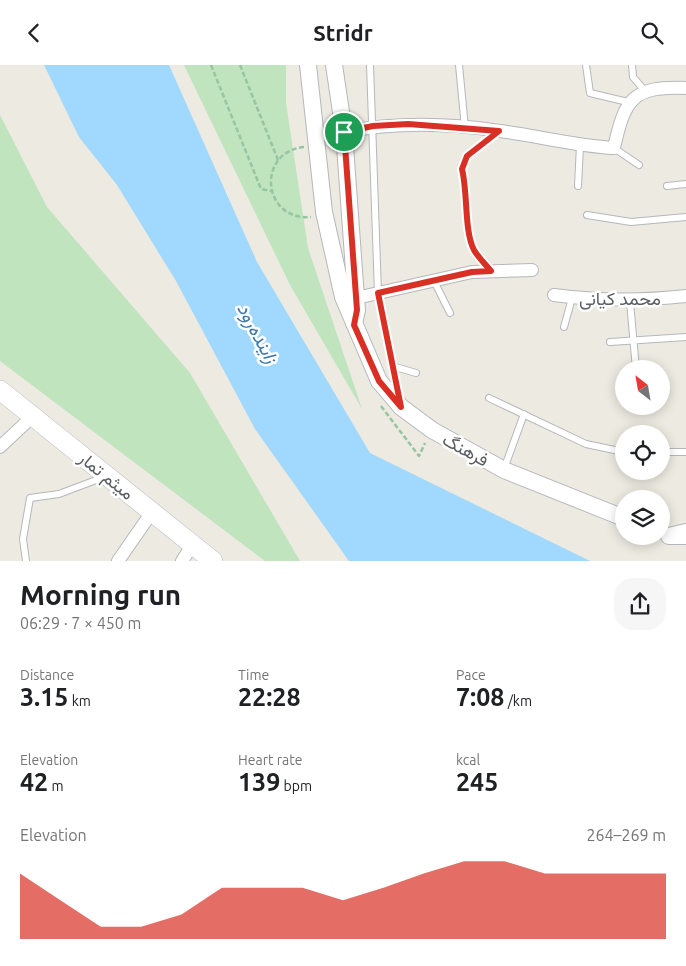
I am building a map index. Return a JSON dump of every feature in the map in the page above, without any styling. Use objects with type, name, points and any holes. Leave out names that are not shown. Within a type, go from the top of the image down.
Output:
[{"type":"main road","name":"میثم تمار","points":[[0,390],[213,561]]},
{"type":"street","name":"فرهنگ","points":[[308,65],[324,212],[343,297],[379,381],[401,407],[423,425],[504,470],[615,514]]},
{"type":"street","name":"فرهنگ","points":[[334,65],[344,132],[357,310],[354,325]]},
{"type":"street","points":[[344,132],[373,126],[408,124],[499,131],[580,145],[614,148],[618,128],[628,102],[645,91],[666,87],[686,88]]},
{"type":"street","points":[[356,298],[472,272],[532,270]]},
{"type":"street","name":"محمد کیانی","points":[[554,295],[630,302],[686,297]]},
{"type":"street","points":[[0,447],[33,416]]},
{"type":"street","points":[[118,561],[152,512]]},
{"type":"street","points":[[670,534],[686,532]]},
{"type":"street","points":[[670,534],[686,536]]},
{"type":"street","points":[[182,561],[193,544]]},
{"type":"lane","points":[[370,65],[378,293],[401,407]]},
{"type":"lane","points":[[459,65],[465,128]]},
{"type":"lane","points":[[586,65],[590,93],[628,102]]},
{"type":"lane","points":[[632,65],[633,77],[645,91]]},
{"type":"lane","points":[[491,271],[474,250],[469,233],[466,186],[462,169],[467,156],[499,131]]},
{"type":"lane","points":[[578,186],[580,145]]},
{"type":"lane","points":[[614,148],[639,165]]},
{"type":"lane","points":[[666,186],[686,184]]},
{"type":"lane","points":[[587,215],[630,222],[686,217]]},
{"type":"lane","points":[[434,281],[450,313]]},
{"type":"lane","points":[[564,327],[572,298]]},
{"type":"lane","points":[[630,302],[636,360]]},
{"type":"lane","points":[[610,342],[686,337]]},
{"type":"lane","points":[[392,366],[416,373]]},
{"type":"lane","points":[[489,398],[586,444],[615,450]]},
{"type":"lane","points":[[504,470],[524,414]]},
{"type":"lane","points":[[670,452],[686,453]]},
{"type":"lane","points":[[26,561],[23,539],[30,499],[59,494],[107,475]]},
{"type":"path","points":[[211,65],[261,189],[271,191]]},
{"type":"path","points":[[240,65],[278,160]]},
{"type":"path","points":[[316,148],[301,147],[292,149],[278,160],[270,180],[271,191],[283,209],[292,215],[303,217],[324,212]]},
{"type":"green space","points":[[184,65],[286,65],[286,103],[308,248],[362,409],[290,285]]},
{"type":"green space","points":[[0,115],[47,207],[190,373],[300,561],[265,561],[0,361]]},
{"type":"water","name":"زاینده‌رود","points":[[44,65],[169,65],[257,262],[370,453],[590,561],[349,561],[255,429],[176,281],[117,185],[79,137]]},
{"type":"route","points":[[408,124],[499,131],[467,156],[462,169],[466,186],[469,233],[474,250],[491,271],[472,272],[378,293],[401,407],[379,381],[354,325],[357,310],[344,132],[373,126],[408,124]]}]
